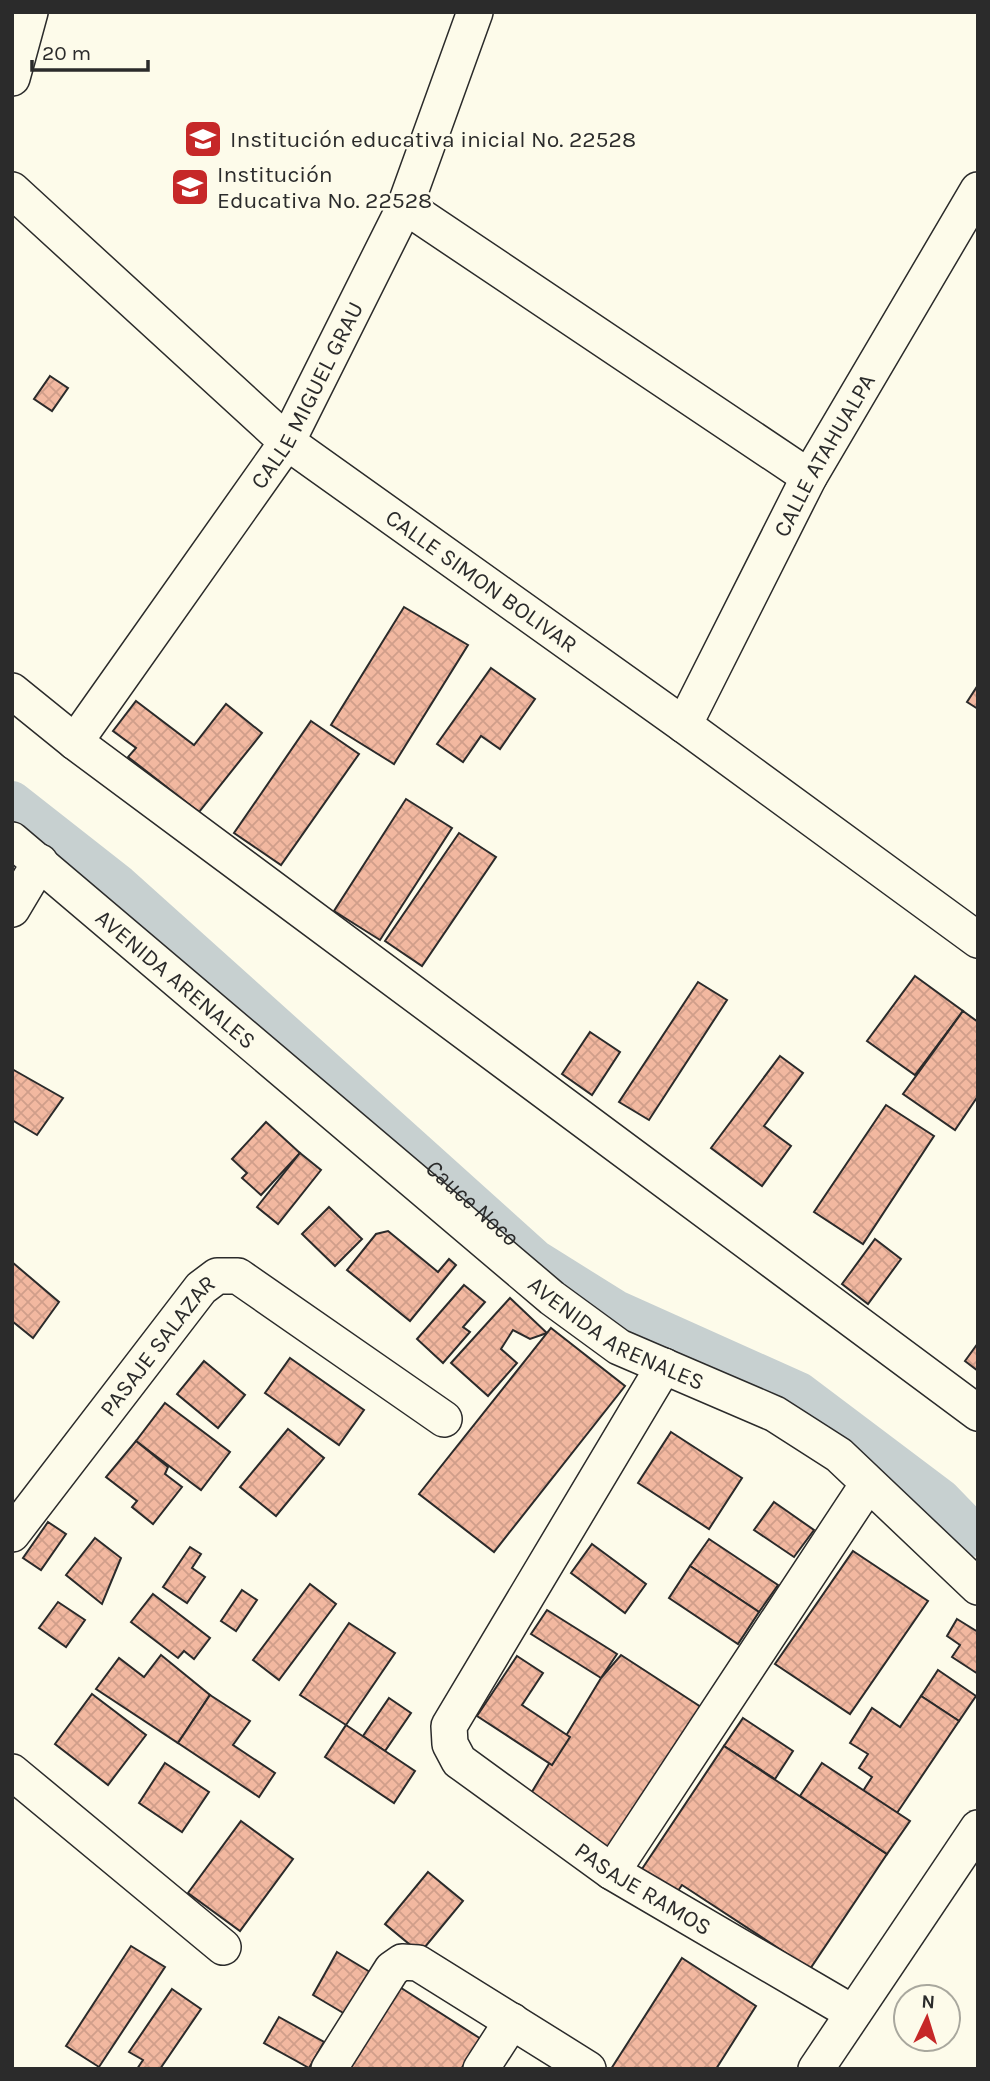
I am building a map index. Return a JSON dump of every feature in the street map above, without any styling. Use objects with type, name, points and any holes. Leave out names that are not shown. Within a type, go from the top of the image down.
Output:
[{"type":"street","points":[[12,78],[30,12]]},
{"type":"street","name":"CALLE MIGUEL GRAU","points":[[75,742],[287,442],[405,206],[475,12]]},
{"type":"street","name":"CALLE SIMON BOLIVAR","points":[[12,190],[287,442],[684,725],[978,940]]},
{"type":"street","name":"CALLE ATAHUALPA","points":[[684,725],[809,477],[978,190]]},
{"type":"street","points":[[405,206],[809,477]]},
{"type":"street","points":[[12,691],[75,742],[978,1413]]},
{"type":"street","name":"AVENIDA ARENALES","points":[[12,840],[552,1298],[619,1347],[775,1414],[839,1455],[978,1587]]},
{"type":"street","points":[[12,909],[40,862]]},
{"type":"street","name":"PASAJE SALAZAR","points":[[12,1534],[201,1288],[217,1276],[238,1276],[444,1419]]},
{"type":"street","name":"PASAJE RAMOS","points":[[664,1366],[449,1726],[450,1744],[459,1761],[612,1872],[853,2013]]},
{"type":"street","points":[[612,1872],[869,1484]]},
{"type":"street","points":[[12,1772],[223,1947]]},
{"type":"street","points":[[816,2069],[978,1828]]},
{"type":"street","points":[[329,2069],[392,1969],[402,1962],[418,1963],[587,2069]]},
{"type":"street","points":[[481,2069],[512,2021]]},
{"type":"building","points":[[50,376],[68,388],[52,411],[34,399]]},
{"type":"building","points":[[404,607],[468,645],[394,764],[331,725]]},
{"type":"building","points":[[491,668],[535,699],[500,749],[481,736],[463,762],[437,744]]},
{"type":"building","points":[[978,685],[978,709],[967,702]]},
{"type":"building","points":[[136,701],[194,745],[226,704],[262,733],[199,812],[128,757],[136,748],[113,731]]},
{"type":"building","points":[[311,721],[359,754],[281,865],[234,833]]},
{"type":"building","points":[[406,799],[452,828],[380,940],[334,911]]},
{"type":"building","points":[[459,833],[496,857],[422,966],[385,941]]},
{"type":"building","points":[[915,976],[963,1011],[915,1075],[867,1041]]},
{"type":"building","points":[[698,982],[727,1000],[649,1120],[619,1102]]},
{"type":"building","points":[[963,1011],[978,1022],[978,1096],[955,1130],[903,1094]]},
{"type":"building","points":[[590,1032],[620,1052],[592,1095],[562,1074]]},
{"type":"building","points":[[780,1056],[803,1073],[764,1126],[791,1146],[762,1186],[711,1148]]},
{"type":"building","points":[[12,1069],[63,1098],[37,1135],[12,1120]]},
{"type":"building","points":[[886,1105],[934,1136],[863,1244],[814,1212]]},
{"type":"building","points":[[266,1122],[300,1153],[261,1195],[242,1178],[247,1173],[232,1159]]},
{"type":"building","points":[[300,1153],[321,1170],[278,1224],[257,1207]]},
{"type":"building","points":[[329,1207],[362,1239],[335,1266],[302,1234]]},
{"type":"building","points":[[388,1231],[438,1272],[449,1259],[456,1265],[410,1321],[347,1270],[376,1234]]},
{"type":"building","points":[[875,1239],[901,1259],[868,1304],[842,1284]]},
{"type":"building","points":[[12,1262],[59,1302],[33,1338],[12,1321]]},
{"type":"building","points":[[464,1285],[485,1302],[463,1327],[470,1332],[443,1363],[417,1339]]},
{"type":"building","points":[[510,1298],[547,1333],[530,1339],[513,1330],[501,1349],[517,1363],[488,1396],[451,1363]]},
{"type":"building","points":[[551,1328],[625,1386],[494,1552],[419,1494]]},
{"type":"building","points":[[978,1343],[978,1371],[965,1361]]},
{"type":"building","points":[[290,1358],[364,1410],[339,1445],[265,1393]]},
{"type":"building","points":[[204,1361],[245,1395],[218,1428],[177,1394]]},
{"type":"building","points":[[165,1403],[230,1452],[201,1490],[136,1441]]},
{"type":"building","points":[[288,1429],[324,1458],[276,1516],[240,1487]]},
{"type":"building","points":[[671,1432],[742,1478],[709,1529],[638,1483]]},
{"type":"building","points":[[136,1441],[168,1467],[165,1474],[182,1487],[153,1524],[132,1507],[137,1501],[106,1477]]},
{"type":"building","points":[[774,1502],[814,1530],[794,1557],[754,1530]]},
{"type":"building","points":[[48,1522],[66,1534],[41,1570],[23,1558]]},
{"type":"building","points":[[95,1538],[121,1558],[102,1604],[66,1575]]},
{"type":"building","points":[[709,1539],[778,1585],[759,1612],[690,1566]]},
{"type":"building","points":[[592,1544],[646,1584],[625,1613],[571,1573]]},
{"type":"building","points":[[190,1547],[201,1554],[192,1568],[205,1577],[187,1603],[163,1587]]},
{"type":"building","points":[[853,1551],[928,1601],[850,1714],[775,1664]]},
{"type":"building","points":[[690,1566],[759,1612],[738,1644],[669,1598]]},
{"type":"building","points":[[310,1584],[336,1604],[279,1680],[253,1660]]},
{"type":"building","points":[[242,1590],[257,1600],[236,1631],[221,1621]]},
{"type":"building","points":[[153,1594],[210,1638],[194,1659],[184,1651],[178,1658],[131,1622]]},
{"type":"building","points":[[58,1602],[85,1620],[66,1647],[39,1628]]},
{"type":"building","points":[[547,1610],[617,1654],[601,1678],[531,1634]]},
{"type":"building","points":[[957,1619],[978,1632],[978,1674],[952,1657],[960,1645],[947,1636]]},
{"type":"building","points":[[349,1623],[395,1653],[346,1725],[300,1695]]},
{"type":"building","points":[[161,1655],[210,1695],[178,1743],[96,1689],[119,1658],[144,1677]]},
{"type":"building","points":[[621,1655],[701,1707],[606,1852],[527,1800],[601,1678]]},
{"type":"building","points":[[517,1656],[543,1673],[522,1705],[570,1737],[552,1765],[477,1716]]},
{"type":"building","points":[[938,1670],[976,1696],[959,1721],[921,1696]]},
{"type":"building","points":[[92,1694],[146,1735],[108,1785],[55,1744]]},
{"type":"building","points":[[210,1695],[250,1721],[233,1745],[275,1773],[259,1797],[178,1743]]},
{"type":"building","points":[[921,1696],[959,1721],[897,1813],[863,1791],[872,1777],[859,1768],[868,1754],[850,1743],[872,1708],[900,1727]]},
{"type":"building","points":[[389,1698],[411,1713],[385,1751],[363,1736]]},
{"type":"building","points":[[743,1718],[793,1751],[775,1779],[724,1746]]},
{"type":"building","points":[[346,1725],[415,1771],[394,1803],[325,1757]]},
{"type":"building","points":[[724,1746],[887,1854],[810,1969],[682,1885],[669,1904],[634,1881]]},
{"type":"building","points":[[165,1763],[209,1792],[182,1832],[139,1803]]},
{"type":"building","points":[[822,1763],[910,1821],[887,1854],[800,1796]]},
{"type":"building","points":[[241,1821],[293,1859],[240,1931],[188,1893]]},
{"type":"building","points":[[428,1872],[463,1901],[420,1953],[385,1924]]},
{"type":"building","points":[[131,1946],[165,1967],[99,2067],[66,2046]]},
{"type":"building","points":[[337,1952],[370,1972],[345,2014],[313,1995]]},
{"type":"building","points":[[682,1958],[756,2006],[716,2069],[611,2069]]},
{"type":"building","points":[[395,1984],[481,2039],[461,2069],[339,2069]]},
{"type":"building","points":[[172,1989],[201,2009],[160,2069],[137,2069],[143,2060],[129,2052]]},
{"type":"building","points":[[279,2017],[324,2042],[309,2068],[264,2043]]},
{"type":"waterway","name":"Cauce Noco","points":[[12,801],[119,885],[536,1260],[616,1310],[799,1392],[941,1499],[978,1537]]},
{"type":"place","name":"Institución educativa inicial No. 22528","points":[[203,139]]},
{"type":"place","name":"Institución Educativa No. 22528","points":[[190,187]]}]
